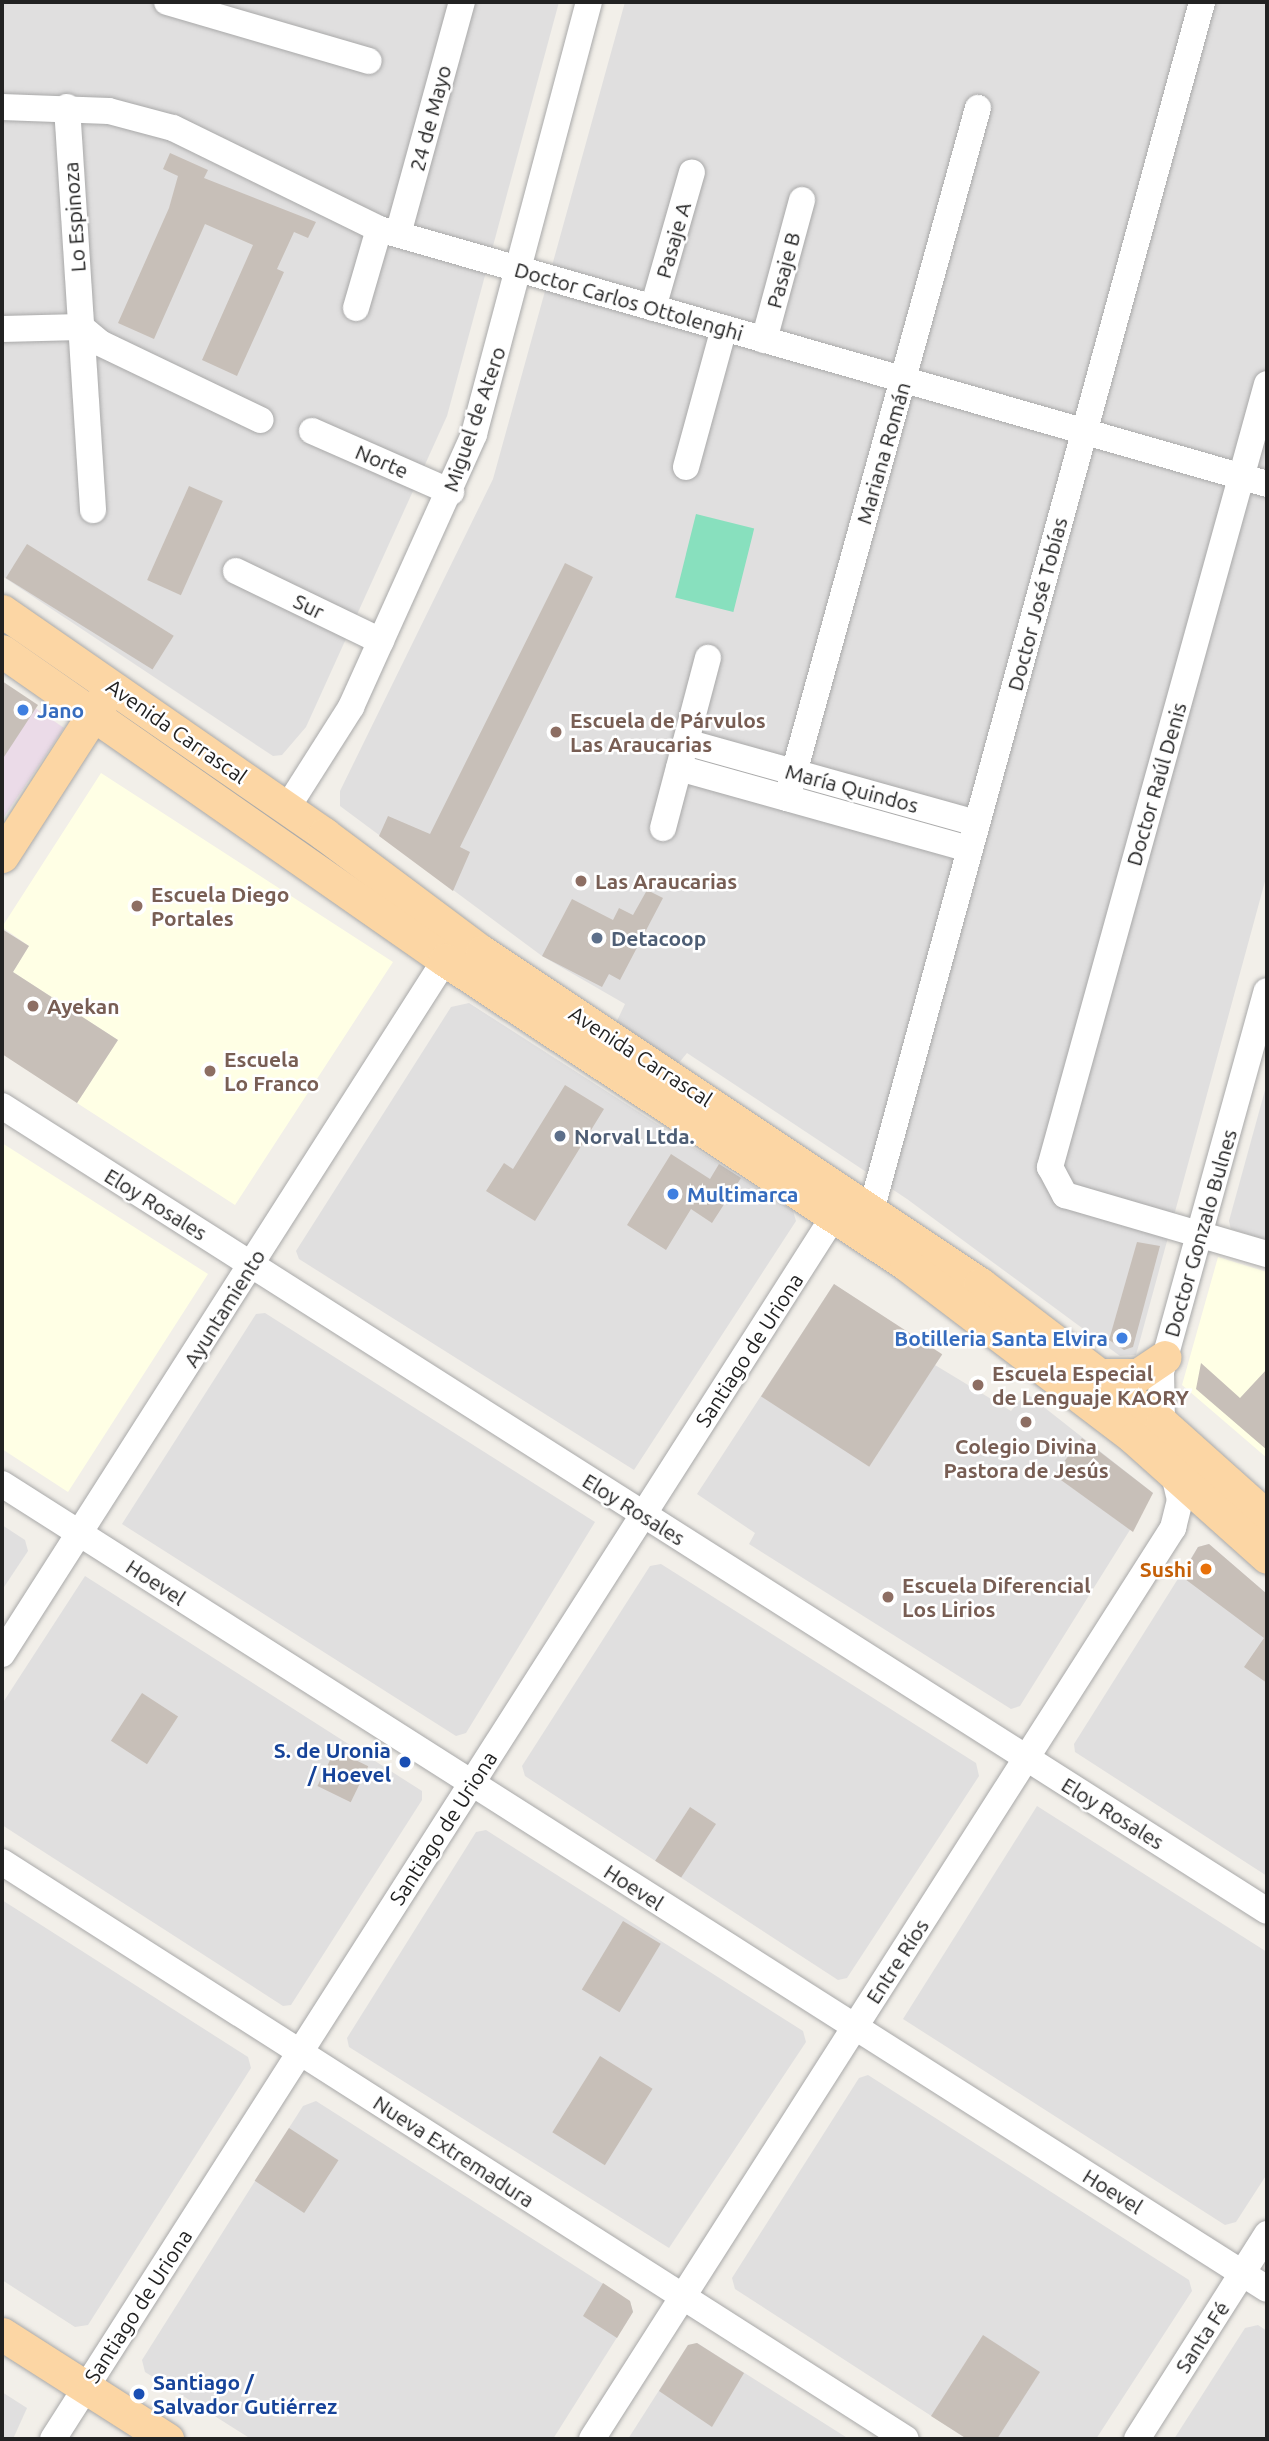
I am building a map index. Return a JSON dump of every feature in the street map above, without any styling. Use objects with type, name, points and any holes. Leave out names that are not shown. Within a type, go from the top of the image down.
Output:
[{"type":"main road","name":"Avenida Carrascal","points":[[2,611],[288,808],[500,965],[872,1207],[1101,1375],[1162,1423],[1267,1517]]},
{"type":"main road","name":"Avenida Carrascal","points":[[2,651],[445,960],[834,1216],[1027,1354],[1178,1476],[1267,1557]]},
{"type":"main road","points":[[2,856],[112,685]]},
{"type":"main road","points":[[1101,1375],[1138,1376],[1165,1357]]},
{"type":"main road","points":[[2,2334],[167,2439]]},
{"type":"street","points":[[167,2],[369,61]]},
{"type":"street","name":"24 de Mayo","points":[[356,308],[389,232],[462,2]]},
{"type":"street","name":"Miguel de Atero","points":[[288,808],[335,736],[451,492],[483,405],[589,2]]},
{"type":"street","name":"Doctor José Tobías","points":[[872,1207],[1202,2]]},
{"type":"street","name":"Doctor Carlos Ottolenghi","points":[[2,107],[67,107],[141,118],[199,137],[389,232],[1255,480]]},
{"type":"street","name":"Lo Espinoza","points":[[67,107],[93,510]]},
{"type":"street","name":"Mariana Román","points":[[787,798],[978,108]]},
{"type":"street","name":"Pasaje A","points":[[653,308],[692,172]]},
{"type":"street","name":"Pasaje B","points":[[764,340],[802,200]]},
{"type":"street","points":[[2,329],[81,327],[100,343],[261,420]]},
{"type":"street","points":[[686,467],[724,328]]},
{"type":"street","name":"Doctor Raúl Denis","points":[[1199,1235],[1073,1199],[1054,1184],[1052,1158],[1255,480],[1267,384]]},
{"type":"street","name":"Norte","points":[[313,432],[451,492]]},
{"type":"street","name":"Sur","points":[[236,571],[382,641]]},
{"type":"street","points":[[663,828],[708,659]]},
{"type":"street","name":"María Quindos","points":[[686,742],[977,822]]},
{"type":"street","name":"María Quindos","points":[[679,768],[970,849]]},
{"type":"street","name":"Ayuntamiento","points":[[2,1654],[445,960]]},
{"type":"street","name":"Doctor Gonzalo Bulnes","points":[[1178,1476],[1162,1423],[1165,1357],[1267,991]]},
{"type":"street","name":"Eloy Rosales","points":[[2,1106],[1267,1911]]},
{"type":"street","name":"Santiago de Uriona","points":[[53,2439],[834,1216]]},
{"type":"street","points":[[1199,1235],[1267,1254]]},
{"type":"street","name":"Entre Ríos","points":[[592,2439],[1166,1543],[1177,1514],[1178,1476]]},
{"type":"street","name":"Hoevel","points":[[2,1484],[1267,2289]]},
{"type":"street","name":"Nueva Extremadura","points":[[2,1862],[906,2439]]},
{"type":"street","name":"Santa Fé","points":[[1137,2439],[1267,2234]]},
{"type":"shaded area","points":[[2,2],[559,2],[447,416],[306,727],[282,755],[273,756],[2,576]]},
{"type":"shaded area","points":[[625,2],[1267,2],[1267,874],[1136,1355],[1120,1356],[907,1199],[687,1053],[678,1064],[616,1023],[625,1004],[542,956],[340,806],[340,791],[493,479]]},
{"type":"shaded area","points":[[2,685],[64,728],[2,820]]},
{"type":"shaded area","points":[[101,773],[393,962],[235,1205],[77,1103],[118,1040],[13,972],[29,946],[2,927]]},
{"type":"shaded area","points":[[469,1003],[793,1211],[796,1221],[634,1470],[299,1259],[296,1251],[451,1007]]},
{"type":"shaded area","points":[[1267,1083],[1267,1240],[1231,1229],[1229,1221]]},
{"type":"shaded area","points":[[2,1143],[208,1274],[68,1492],[2,1449]]},
{"type":"shaded area","points":[[1218,1257],[1267,1272],[1267,1458],[1182,1385]]},
{"type":"shaded area","points":[[834,1284],[942,1355],[935,1365],[1011,1411],[1026,1393],[1153,1493],[1020,1706],[1011,1709],[749,1544],[755,1533],[697,1494]]},
{"type":"shaded area","points":[[265,1313],[595,1522],[466,1733],[456,1736],[122,1524],[256,1314]]},
{"type":"shaded area","points":[[2,1525],[25,1540],[28,1551],[2,1590]]},
{"type":"shaded area","points":[[1209,1544],[1267,1594],[1267,1876],[1075,1752],[1074,1744],[1198,1547]]},
{"type":"shaded area","points":[[661,1564],[976,1763],[979,1776],[847,1978],[838,1980],[525,1776],[522,1766],[650,1566]]},
{"type":"shaded area","points":[[85,1576],[422,1791],[422,1800],[291,2005],[283,2006],[2,1825],[2,1704]]},
{"type":"shaded area","points":[[1037,1806],[1267,1952],[1267,2174],[1236,2222],[1225,2225],[903,2019]]},
{"type":"shaded area","points":[[486,1830],[803,2031],[806,2042],[669,2248],[349,2047],[347,2038],[476,1832]]},
{"type":"shaded area","points":[[2,1900],[248,2057],[251,2068],[88,2325],[75,2327],[2,2280]]},
{"type":"shaded area","points":[[868,2075],[1189,2280],[1192,2291],[1096,2439],[967,2439],[735,2289],[732,2278],[859,2078]]},
{"type":"shaded area","points":[[316,2101],[630,2301],[633,2312],[553,2439],[251,2439],[145,2372],[142,2360],[303,2106]]},
{"type":"shaded area","points":[[1258,2325],[1267,2331],[1267,2439],[1174,2439],[1245,2328]]},
{"type":"shaded area","points":[[697,2343],[849,2439],[628,2439],[688,2345]]},
{"type":"shaded area","points":[[2,2392],[27,2408],[13,2439],[2,2439]]},
{"type":"green space","points":[[696,514],[754,529],[733,612],[675,597]]},
{"type":"building","points":[[170,153],[208,170],[204,178],[316,222],[308,238],[294,232],[277,269],[284,272],[237,376],[202,360],[253,245],[205,224],[154,339],[118,323],[169,208],[178,176],[163,169]]},
{"type":"building","points":[[189,486],[223,501],[181,595],[147,580]]},
{"type":"building","points":[[27,544],[174,636],[153,670],[6,578]]},
{"type":"building","points":[[565,563],[593,577],[460,847],[470,852],[453,891],[379,836],[388,816],[430,834]]},
{"type":"building","points":[[2,681],[38,705],[2,760]]},
{"type":"building","name":"Detacoop","points":[[647,890],[663,898],[620,980],[609,974],[602,987],[542,956],[572,899],[613,920],[619,908],[633,915]]},
{"type":"building","name":"Ayekan","points":[[2,929],[29,946],[13,972],[118,1040],[77,1103],[2,1054]]},
{"type":"building","name":"Norval Ltda.","points":[[565,1085],[604,1109],[535,1221],[486,1191],[504,1163],[513,1169]]},
{"type":"building","name":"Multimarca","points":[[671,1154],[710,1179],[719,1164],[741,1178],[712,1223],[691,1209],[666,1250],[627,1225]]},
{"type":"building","points":[[1137,1242],[1160,1246],[1133,1347],[1124,1350],[1109,1340]]},
{"type":"building","points":[[834,1284],[942,1354],[869,1467],[761,1396]]},
{"type":"building","points":[[1201,1363],[1240,1398],[1267,1369],[1267,1450],[1196,1389]]},
{"type":"building","points":[[1082,1438],[1153,1493],[1133,1532],[1054,1475]]},
{"type":"building","points":[[1209,1544],[1267,1594],[1267,1683],[1244,1667],[1264,1638],[1181,1576],[1198,1547]]},
{"type":"building","points":[[142,1693],[178,1716],[147,1764],[111,1741]]},
{"type":"building","points":[[335,1750],[368,1766],[351,1802],[317,1786]]},
{"type":"building","points":[[690,1807],[716,1824],[681,1878],[655,1861]]},
{"type":"building","points":[[623,1921],[661,1944],[620,2012],[582,1990]]},
{"type":"building","points":[[600,2056],[653,2089],[605,2165],[552,2132]]},
{"type":"building","points":[[289,2128],[338,2160],[304,2213],[255,2181]]},
{"type":"building","points":[[603,2283],[630,2301],[633,2312],[617,2338],[583,2316]]},
{"type":"building","points":[[983,2335],[1040,2372],[997,2439],[967,2439],[931,2416]]},
{"type":"building","points":[[697,2343],[744,2373],[712,2427],[659,2391],[688,2345]]},
{"type":"place","name":"Jano","points":[[23,710]]},
{"type":"place","name":"Escuela de Párvulos Las Araucarias","points":[[556,732]]},
{"type":"place","name":"Las Araucarias","points":[[581,881]]},
{"type":"place","name":"Escuela Diego Portales","points":[[137,906]]},
{"type":"place","name":"Detacoop","points":[[597,938]]},
{"type":"place","name":"Ayekan","points":[[33,1006]]},
{"type":"place","name":"Escuela Lo Franco","points":[[210,1071]]},
{"type":"place","name":"Norval Ltda.","points":[[560,1136]]},
{"type":"place","name":"Multimarca","points":[[673,1194]]},
{"type":"place","name":"Botilleria Santa Elvira","points":[[1122,1338]]},
{"type":"place","name":"Escuela Especial de Lenguaje KAORY","points":[[978,1385]]},
{"type":"place","name":"Colegio Divina Pastora de Jesús","points":[[1026,1422]]},
{"type":"place","name":"Sushi","points":[[1206,1569]]},
{"type":"place","name":"Escuela Diferencial Los Lirios","points":[[888,1597]]},
{"type":"place","name":"S. de Uronia / Hoevel","points":[[405,1762]]},
{"type":"place","name":"Santiago / Salvador Gutiérrez","points":[[139,2394]]}]
